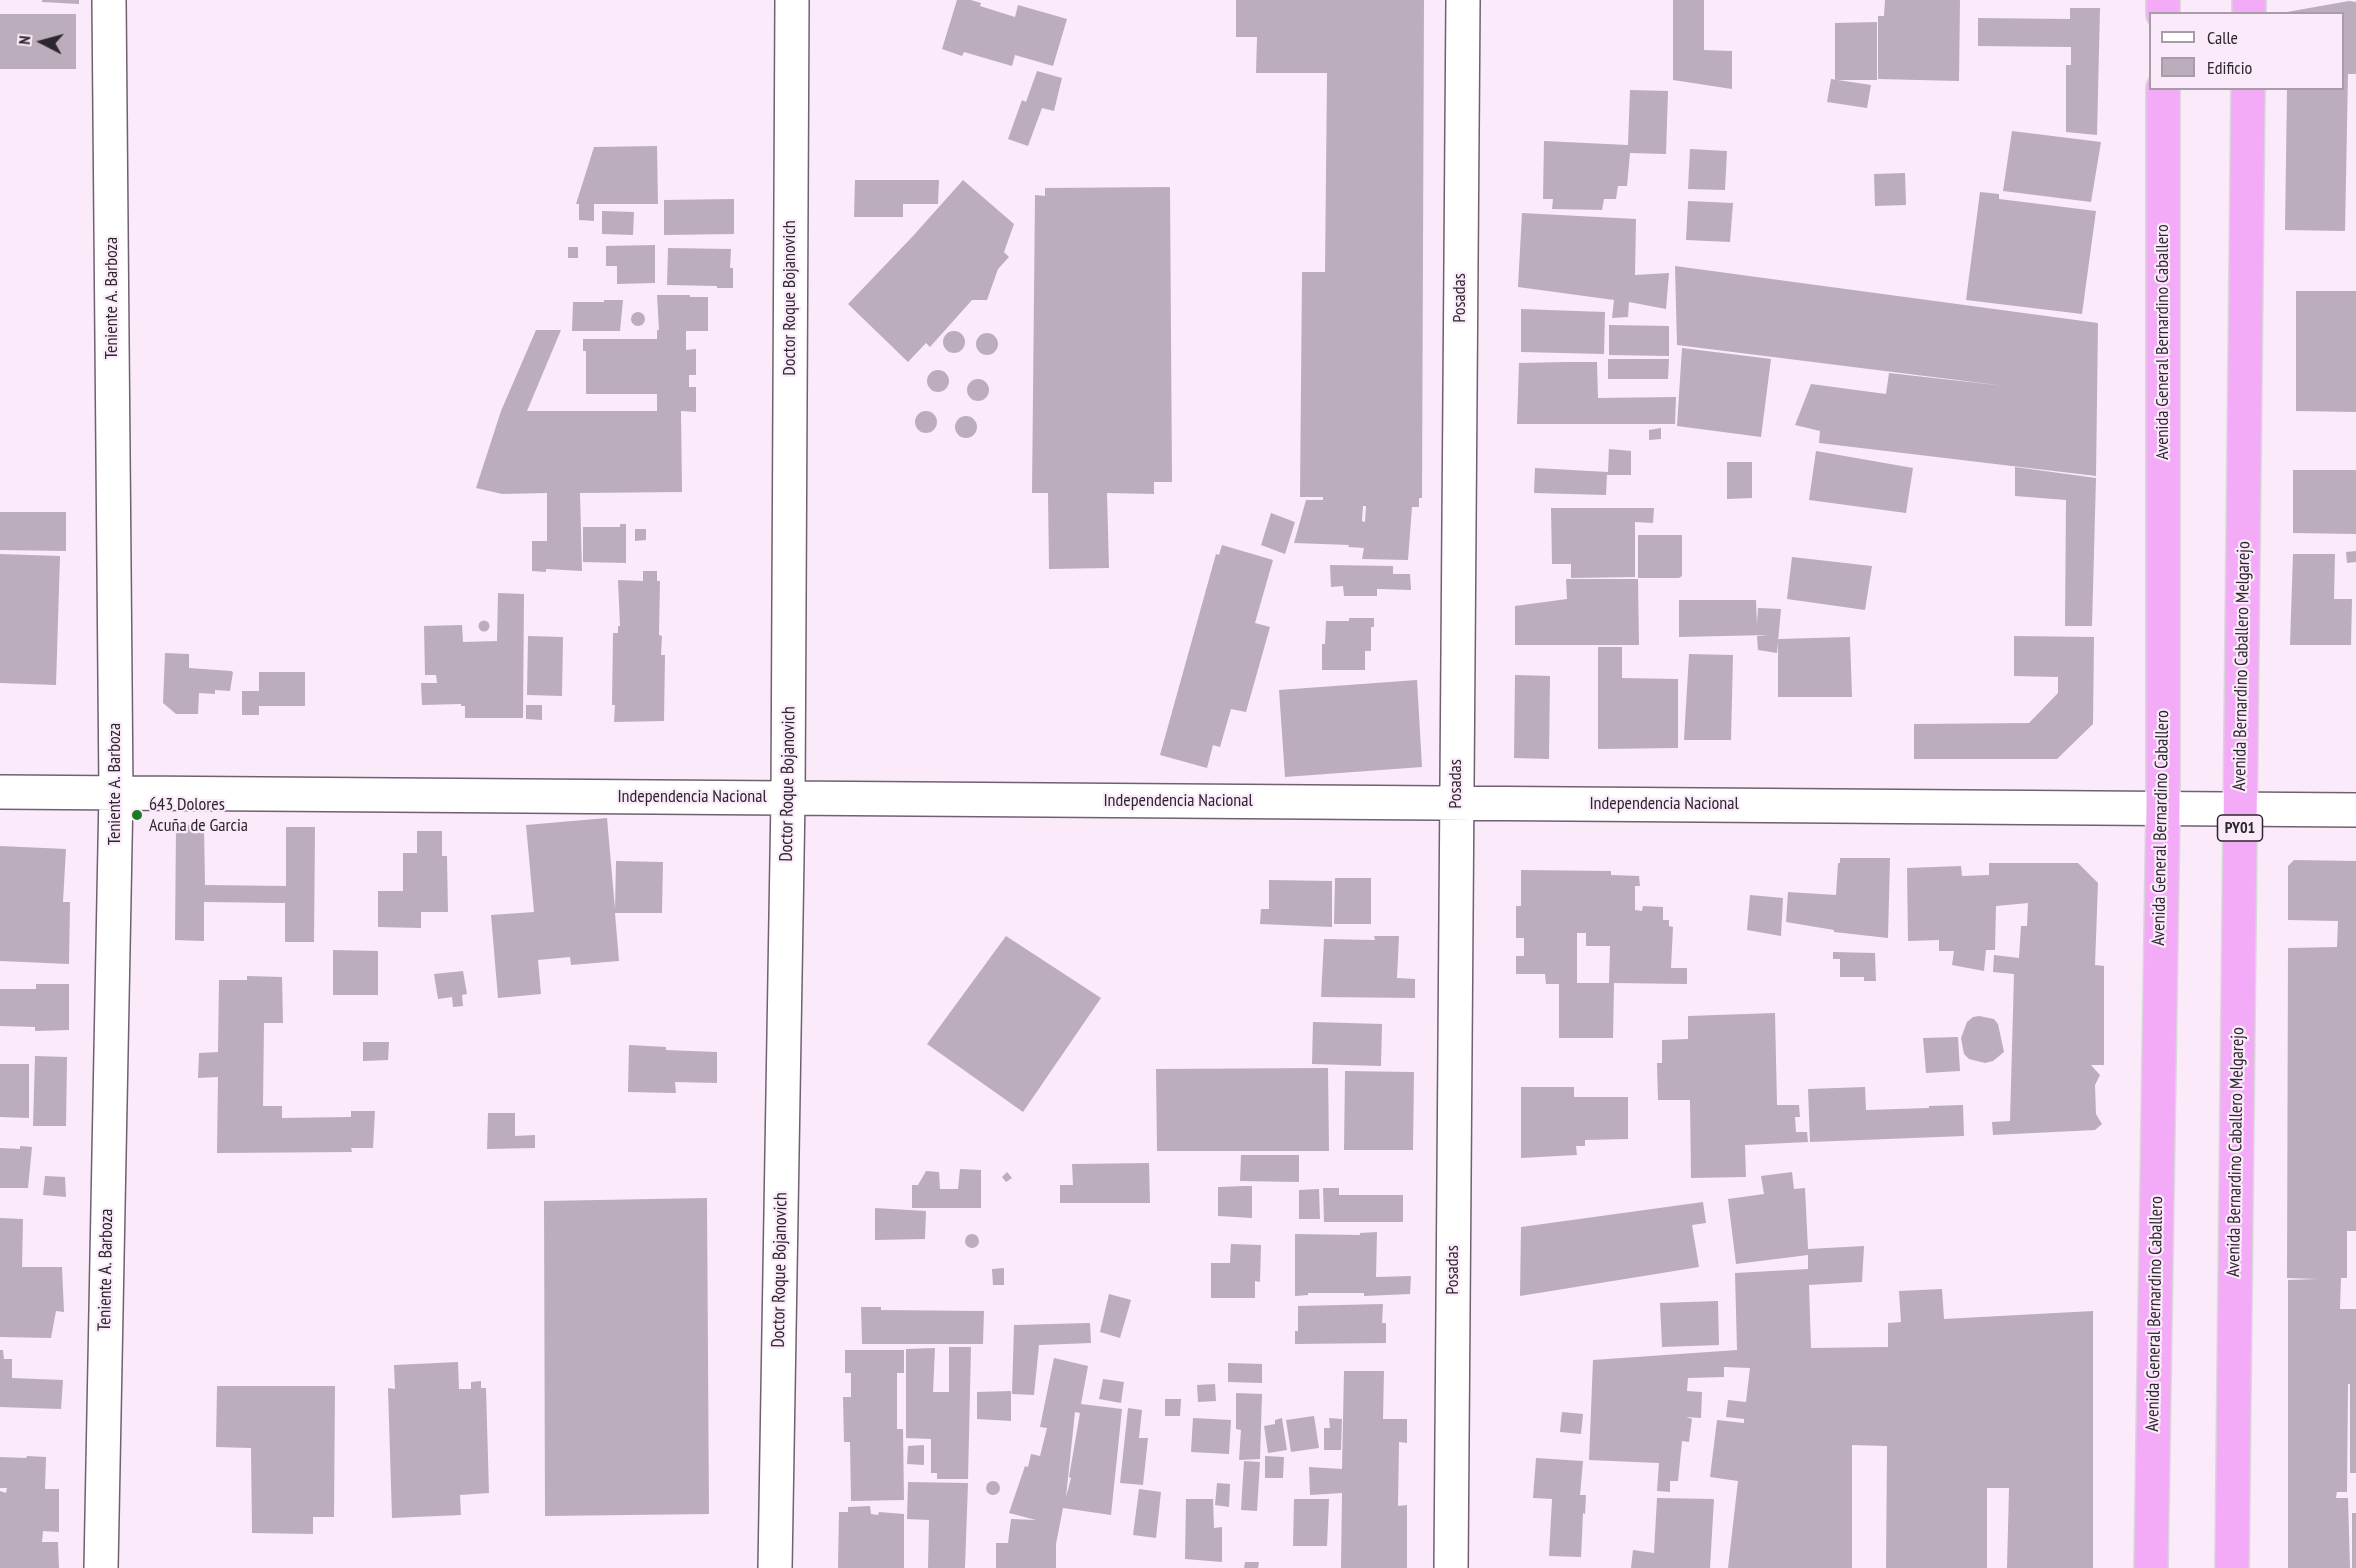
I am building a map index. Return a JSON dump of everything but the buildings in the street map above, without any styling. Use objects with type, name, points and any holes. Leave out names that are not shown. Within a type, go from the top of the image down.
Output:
[{"type":"highway","name":"Avenida General Bernardino Caballero","points":[[2151,1568],[2163,808],[2163,90]]},
{"type":"highway","name":"Avenida Bernardino Caballero Melgarejo","points":[[2232,1568],[2248,90]]},
{"type":"street","name":"Teniente A. Barboza","points":[[101,1568],[116,793],[109,0]]},
{"type":"street","name":"Doctor Roque Bojanovich","points":[[775,1568],[788,798],[792,0]]},
{"type":"street","name":"Posadas","points":[[1451,1568],[1462,0]]},
{"type":"street","name":"Independencia Nacional","points":[[0,792],[2356,810]]},
{"type":"place","name":"643 Dolores Acuña de Garcia","points":[[137,815]]}]
